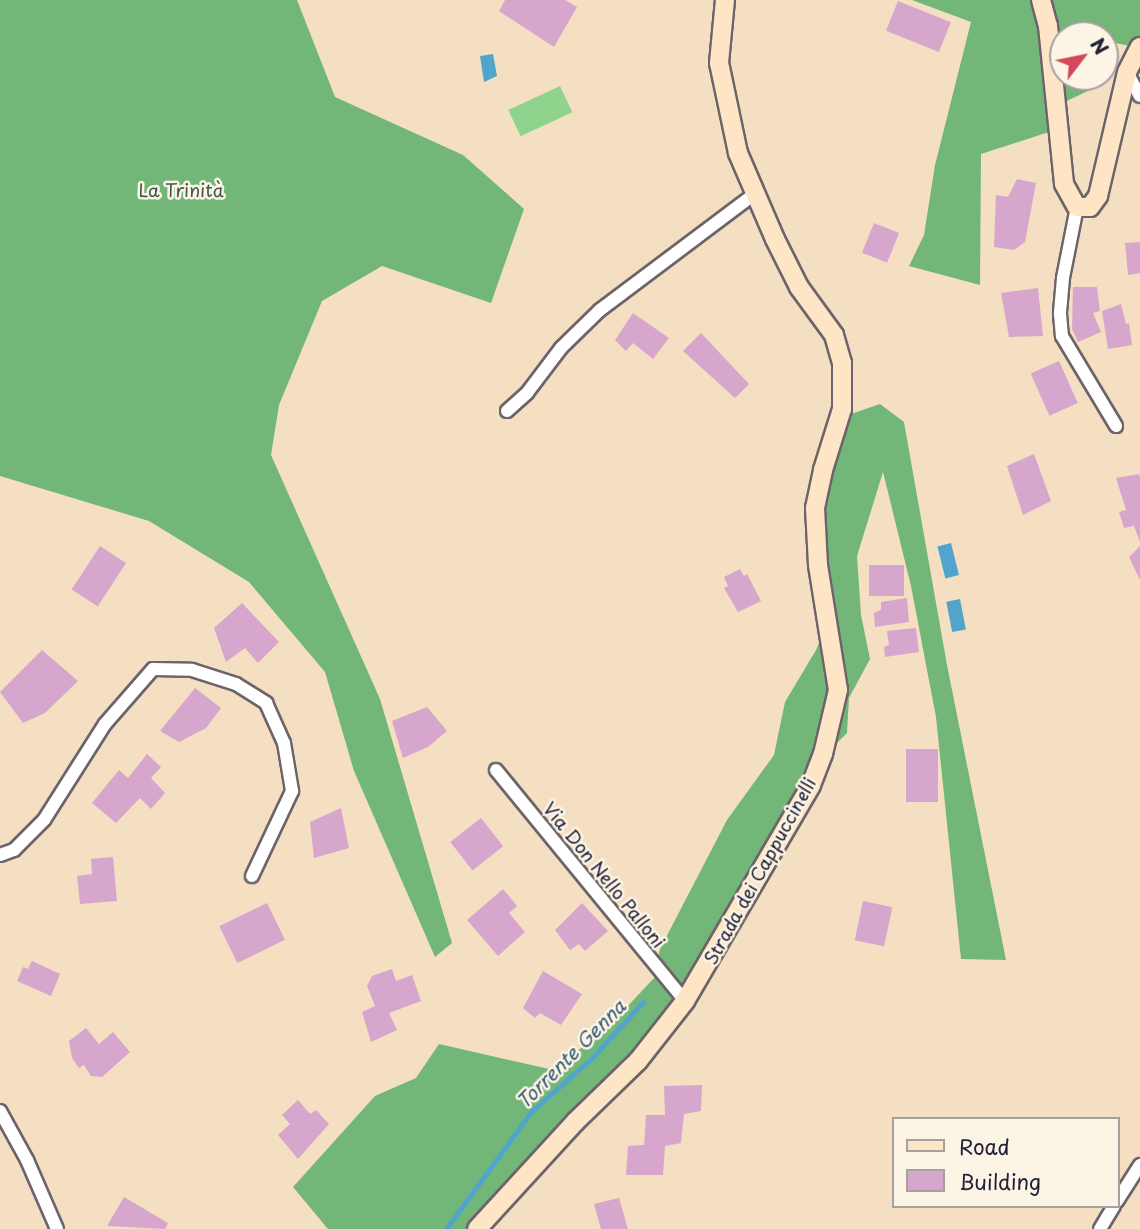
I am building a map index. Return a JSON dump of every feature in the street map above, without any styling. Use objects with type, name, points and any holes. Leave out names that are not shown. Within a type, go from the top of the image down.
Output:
[{"type":"street","name":"Strada dei Cappuccinelli","points":[[477,1229],[575,1122],[638,1061],[685,1001],[811,785],[823,754],[838,690],[818,565],[815,508],[822,470],[842,409],[842,363],[834,335],[799,287],[738,153],[719,63],[724,0]]},
{"type":"street","points":[[1041,0],[1048,26],[1064,184],[1077,207],[1063,278],[1060,314],[1062,336],[1116,426]]},
{"type":"street","points":[[1077,207],[1090,206],[1098,196],[1127,72],[1140,47]]},
{"type":"street","points":[[1127,72],[1140,96]]},
{"type":"street","points":[[507,411],[527,393],[561,348],[600,310],[755,193]]},
{"type":"street","points":[[0,855],[14,850],[44,820],[105,724],[153,669],[192,670],[236,684],[266,703],[284,743],[292,791],[253,876]]},
{"type":"street","name":"Via Don Nello Palloni","points":[[496,770],[685,1001]]},
{"type":"street","points":[[0,1111],[27,1160],[57,1229]]},
{"type":"street","points":[[1119,1198],[1140,1165]]},
{"type":"street","points":[[1100,1229],[1113,1208]]},
{"type":"green space","name":"La Trinità","points":[[0,0],[297,0],[335,97],[463,155],[524,209],[491,303],[382,266],[322,301],[279,405],[271,455],[380,699],[452,943],[435,957],[354,771],[325,672],[249,582],[149,521],[0,476]]},
{"type":"green space","points":[[912,0],[1140,0],[1140,48],[1119,44],[1119,21],[1049,21],[1049,91],[1088,91],[1056,106],[1058,129],[981,154],[980,285],[909,266],[924,235],[935,165],[971,22]]},
{"type":"green space","points":[[560,86],[572,112],[521,136],[508,110]]},
{"type":"green space","points":[[880,404],[904,422],[947,665],[1006,960],[961,959],[936,717],[911,586],[883,472],[857,556],[861,615],[870,659],[849,698],[847,733],[821,759],[685,1001],[477,1229],[328,1229],[293,1187],[375,1096],[416,1078],[439,1044],[549,1069],[600,1036],[654,978],[660,949],[727,820],[774,755],[785,702],[816,650],[827,624],[818,565],[823,470],[851,414]]},
{"type":"water","points":[[493,54],[497,76],[484,82],[480,56]]},
{"type":"water","points":[[951,543],[959,575],[945,578],[937,546]]},
{"type":"water","points":[[960,599],[966,629],[952,632],[946,602]]},
{"type":"building","points":[[505,0],[565,0],[577,7],[554,47],[499,11]]},
{"type":"building","points":[[898,1],[951,22],[939,52],[886,31]]},
{"type":"building","points":[[1017,179],[1036,183],[1025,242],[1014,250],[994,247],[996,195],[1008,197]]},
{"type":"building","points":[[874,223],[899,233],[887,263],[862,253]]},
{"type":"building","points":[[1140,242],[1140,273],[1128,275],[1125,243]]},
{"type":"building","points":[[1073,287],[1097,287],[1100,311],[1093,313],[1101,332],[1078,342],[1072,329]]},
{"type":"building","points":[[1038,288],[1043,336],[1009,337],[1001,293]]},
{"type":"building","points":[[1121,304],[1126,324],[1129,323],[1132,345],[1108,349],[1102,311]]},
{"type":"building","points":[[633,313],[669,338],[653,359],[633,343],[626,351],[615,340]]},
{"type":"building","points":[[701,333],[749,384],[735,398],[683,351]]},
{"type":"building","points":[[1059,361],[1078,403],[1049,416],[1031,374]]},
{"type":"building","points":[[1034,454],[1051,501],[1023,515],[1007,466]]},
{"type":"building","points":[[1139,474],[1140,542],[1134,526],[1124,528],[1119,512],[1126,510],[1116,478]]},
{"type":"building","points":[[100,546],[126,563],[98,606],[72,590]]},
{"type":"building","points":[[1140,546],[1140,580],[1129,557]]},
{"type":"building","points":[[869,565],[904,565],[904,596],[869,596]]},
{"type":"building","points":[[740,569],[744,576],[747,574],[761,601],[738,612],[724,588],[728,586],[724,577]]},
{"type":"building","points":[[907,598],[909,622],[875,627],[874,613],[881,610],[881,602]]},
{"type":"building","points":[[242,603],[279,642],[258,663],[245,648],[226,662],[214,628]]},
{"type":"building","points":[[916,628],[919,652],[885,657],[884,647],[889,645],[887,631]]},
{"type":"building","points":[[42,650],[78,681],[45,713],[23,723],[0,692]]},
{"type":"building","points":[[195,688],[221,708],[206,728],[179,742],[160,731]]},
{"type":"building","points":[[427,707],[447,731],[428,747],[403,758],[392,721]]},
{"type":"building","points":[[906,749],[938,749],[938,802],[906,802]]},
{"type":"building","points":[[147,754],[161,767],[151,778],[165,793],[151,809],[140,798],[116,823],[92,803],[119,770],[128,778]]},
{"type":"building","points":[[341,808],[349,848],[314,858],[310,822]]},
{"type":"building","points":[[481,818],[503,846],[472,870],[450,842]]},
{"type":"building","points":[[113,857],[117,901],[80,904],[77,876],[92,874],[91,859]]},
{"type":"building","points":[[503,889],[517,906],[509,913],[525,932],[498,956],[467,920]]},
{"type":"building","points":[[863,901],[892,907],[884,946],[855,940]]},
{"type":"building","points":[[267,903],[285,940],[237,963],[219,926]]},
{"type":"building","points":[[582,903],[608,931],[585,951],[579,944],[570,950],[555,930]]},
{"type":"building","points":[[32,961],[60,974],[51,996],[17,981],[23,967],[28,969]]},
{"type":"building","points":[[392,969],[396,981],[412,975],[421,1001],[389,1013],[397,1030],[371,1042],[362,1012],[375,1006],[367,986],[372,976]]},
{"type":"building","points":[[543,971],[582,994],[561,1025],[540,1013],[535,1018],[523,1008]]},
{"type":"building","points":[[86,1028],[99,1044],[113,1032],[130,1052],[102,1077],[91,1076],[84,1065],[79,1068],[72,1058],[69,1041]]},
{"type":"building","points":[[702,1085],[701,1111],[684,1114],[681,1143],[665,1146],[663,1175],[626,1175],[628,1146],[644,1145],[646,1115],[665,1115],[664,1086]]},
{"type":"building","points":[[298,1100],[310,1114],[316,1110],[329,1124],[298,1159],[278,1135],[290,1124],[282,1115]]},
{"type":"building","points":[[124,1197],[168,1223],[165,1229],[107,1226]]},
{"type":"building","points":[[619,1198],[628,1229],[601,1229],[594,1204]]},
{"type":"waterway","name":"Torrente Genna","points":[[446,1229],[531,1112],[593,1057],[643,1002]]}]
